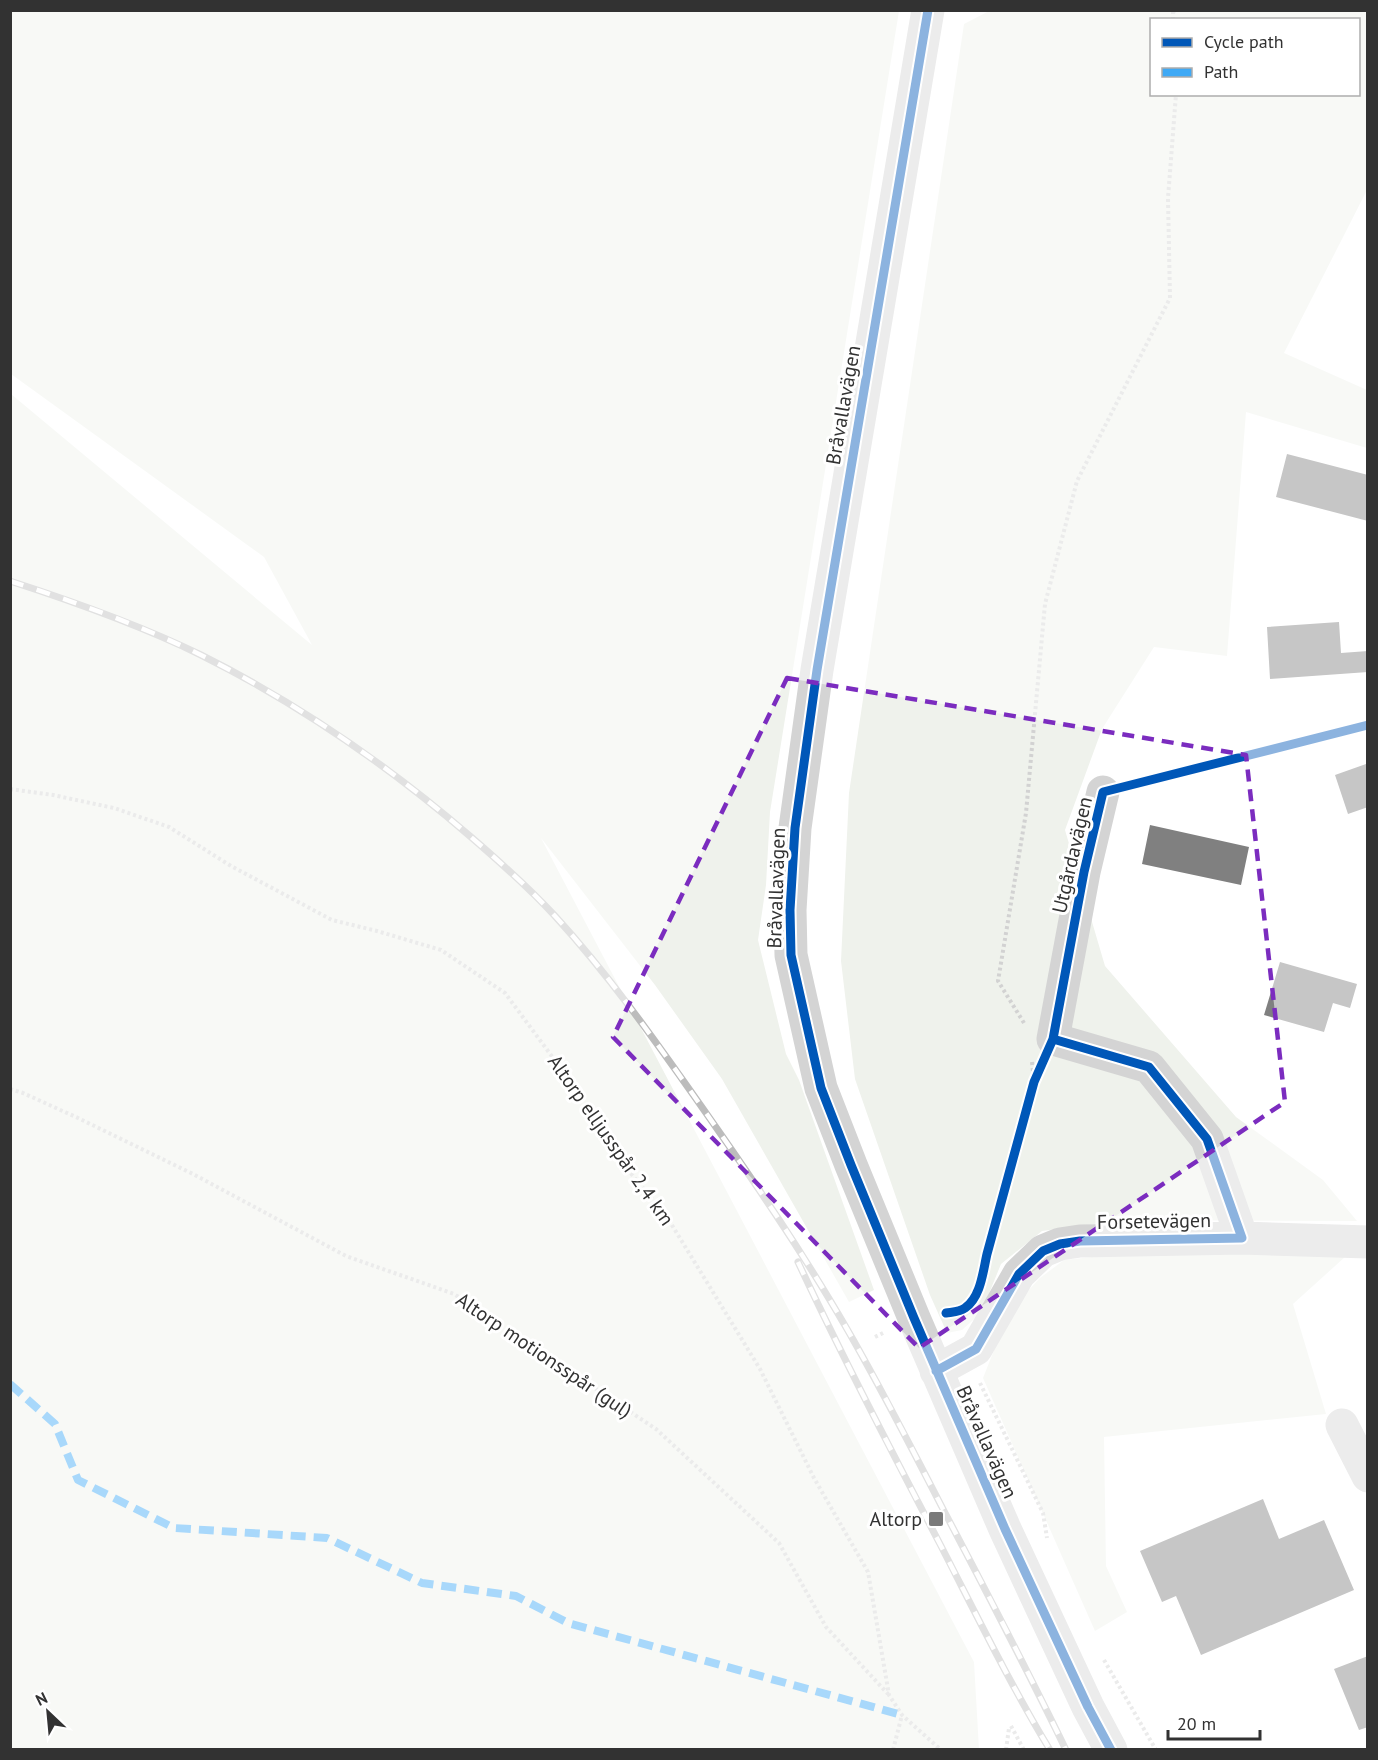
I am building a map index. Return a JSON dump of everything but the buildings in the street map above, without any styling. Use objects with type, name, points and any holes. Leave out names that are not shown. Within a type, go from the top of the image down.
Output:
[{"type":"street","name":"Bråvallavägen","points":[[928,10],[817,670],[795,828],[790,910],[791,955],[821,1088],[936,1371],[1005,1529],[1088,1707],[1111,1749]]},
{"type":"street","name":"Utgårdavägen","points":[[1038,1041],[1084,872],[1103,792]]},
{"type":"street","name":"Forsetevägen","points":[[1038,1041],[1149,1067],[1207,1139],[1242,1238]]},
{"type":"street","name":"Forsetevägen","points":[[936,1371],[976,1349],[1019,1274],[1043,1251],[1060,1244],[1080,1241],[1242,1238],[1368,1242]]},
{"type":"street","points":[[1342,1425],[1368,1476]]},
{"type":"path","points":[[1031,1094],[1038,1041],[998,981],[1026,813],[1045,604],[1077,481],[1170,298],[1168,198],[1176,96]]},
{"type":"path","points":[[1034,1082],[1038,1041]]},
{"type":"path","points":[[967,1354],[1043,1513],[1048,1548]]},
{"type":"path","points":[[1100,1654],[1156,1749]]},
{"type":"path","points":[[893,1749],[902,1715]]},
{"type":"path","points":[[1006,1749],[1010,1727],[1024,1749]]},
{"type":"highlighted area","points":[[787,678],[1246,755],[1285,1102],[919,1348],[613,1037]]},
{"type":"shaded area","points":[[991,10],[1367,11],[1367,190],[1284,353],[1367,390],[1367,448],[1246,412],[1227,656],[1154,647],[1102,729],[1065,830],[1105,966],[1236,1117],[1323,1180],[1357,1221],[1123,1220],[1042,1231],[1001,1264],[981,1313],[962,1330],[947,1333],[930,1295],[855,1079],[841,961],[849,793],[964,24]]},
{"type":"shaded area","points":[[10,11],[899,11],[770,812],[766,885],[758,940],[786,1054],[799,1080],[874,1290],[849,1302],[722,1079],[655,985],[541,838],[974,1662],[979,1749],[11,1749],[11,394],[312,645],[264,557],[11,374]]},
{"type":"shaded area","points":[[1155,1250],[1345,1257],[1293,1304],[1326,1414],[1104,1437],[1106,1566],[1127,1612],[1095,1631],[983,1378],[1010,1310],[1040,1278],[1064,1260]]},
{"type":"railway","points":[[10,581],[59,597],[178,644],[237,674],[308,715],[375,761],[440,811],[535,895],[575,938],[665,1055],[757,1186],[830,1300],[896,1419],[1006,1629],[1066,1750]]},
{"type":"railway","points":[[798,1262],[832,1334],[980,1623],[1050,1750]]},
{"type":"marked path","points":[[10,1384],[55,1424],[78,1480],[174,1528],[327,1538],[422,1583],[516,1596],[568,1623],[902,1715]]},
{"type":"cycle path","points":[[928,10],[817,670],[795,828],[790,910],[791,955],[821,1088],[851,1165],[1005,1529],[1088,1707],[1111,1750]]},
{"type":"cycle path","points":[[946,1313],[965,1308],[975,1297],[981,1283],[1034,1082],[1053,1039],[1084,872],[1103,792],[1368,725]]},
{"type":"cycle path","points":[[936,1371],[976,1349],[1019,1274],[1043,1251],[1060,1244],[1080,1241],[1242,1238],[1207,1139],[1149,1067],[1053,1039]]},
{"type":"place","name":"Altorp","points":[[936,1519]]}]
